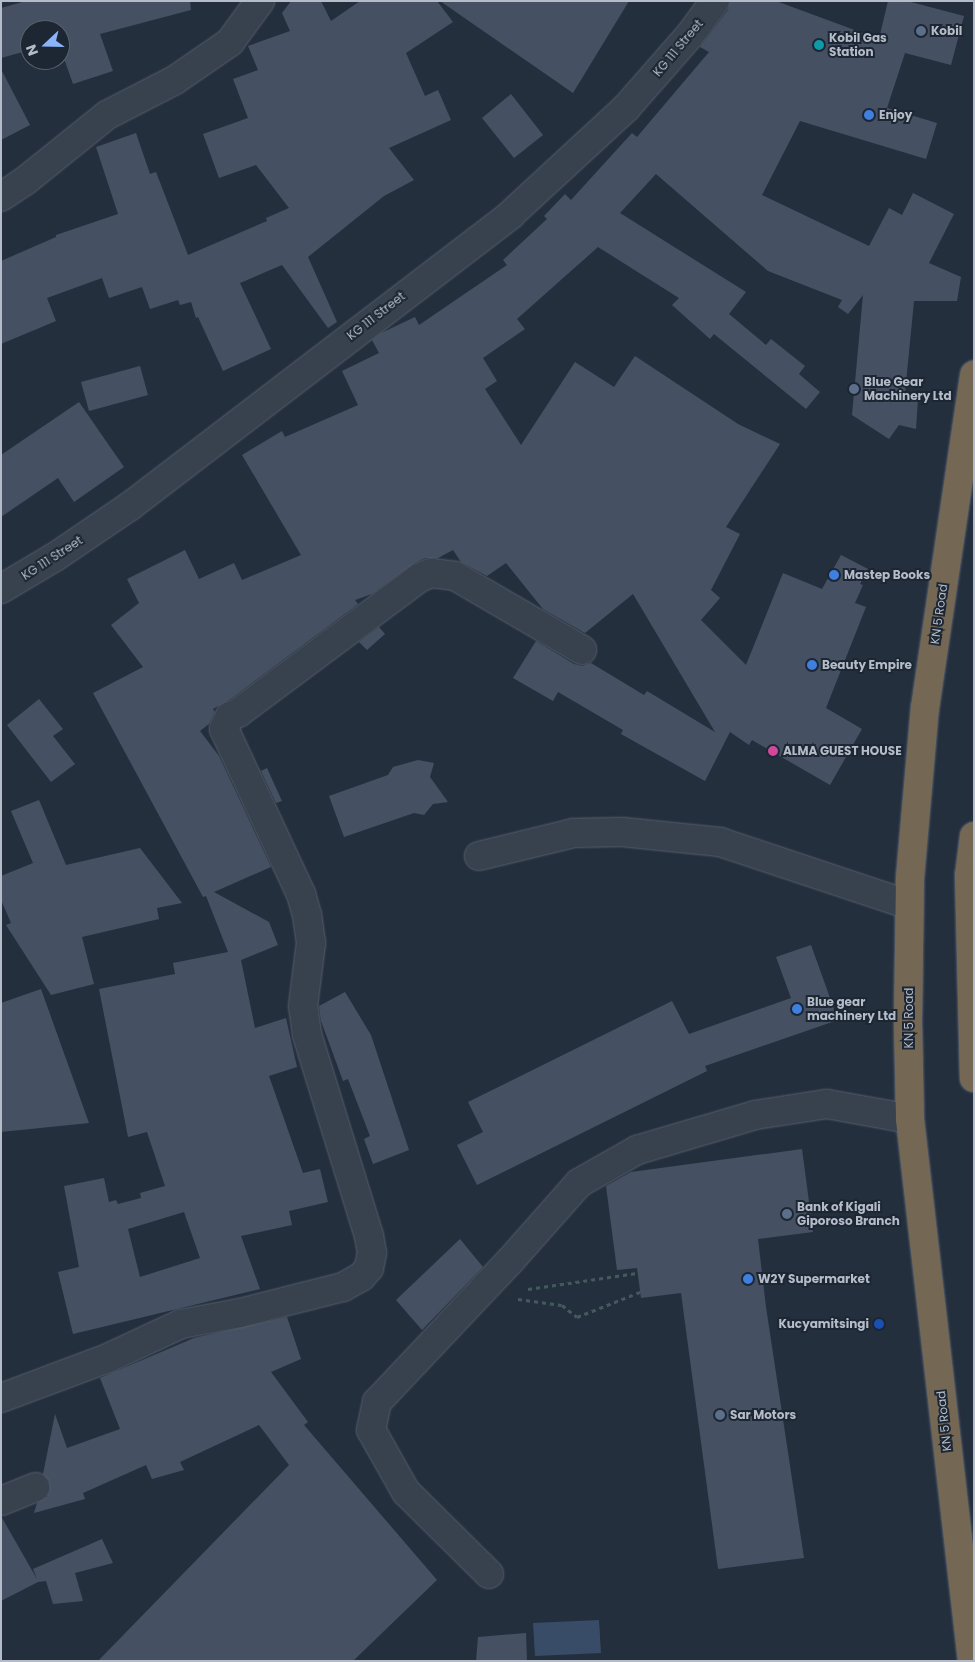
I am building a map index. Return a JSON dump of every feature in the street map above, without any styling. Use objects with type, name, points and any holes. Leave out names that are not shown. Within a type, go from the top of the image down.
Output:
[{"type":"highway","name":"KN 5 Road","points":[[972,1661],[910,1119],[909,905],[925,708],[974,376]]},
{"type":"highway","points":[[974,836],[969,876],[974,1078]]},
{"type":"street","points":[[1,197],[25,181],[107,116],[175,80],[230,42],[260,1]]},
{"type":"street","name":"KG 111 Street","points":[[1,589],[56,556],[130,506],[510,215],[626,108],[690,35],[715,1]]},
{"type":"street","points":[[1,1398],[108,1358],[181,1324],[240,1313],[343,1287],[361,1277],[369,1268],[372,1253],[369,1236],[307,1034],[303,1006],[311,943],[307,915],[301,894],[224,729],[230,716],[238,713],[419,578],[431,573],[455,576],[582,650]]},
{"type":"street","points":[[479,856],[573,833],[622,832],[720,842],[909,905]]},
{"type":"street","points":[[489,1574],[406,1492],[371,1430],[377,1402],[510,1261],[579,1183],[637,1150],[755,1115],[827,1104],[910,1119]]},
{"type":"street","points":[[1,1501],[36,1487]]},
{"type":"path","points":[[527,1289],[637,1273]]},
{"type":"path","points":[[518,1290],[518,1299],[562,1305],[577,1317],[640,1292]]},
{"type":"water","points":[[599,1620],[601,1653],[535,1656],[533,1623]]},
{"type":"building","points":[[26,1],[190,1],[191,10],[100,34],[113,71],[73,84],[68,70],[70,70],[70,20],[20,20],[20,53],[1,58],[1,8]]},
{"type":"building","points":[[291,1],[321,1],[331,21],[360,1],[437,1],[453,22],[406,53],[425,96],[438,90],[451,120],[389,148],[414,180],[384,196],[308,257],[337,322],[328,328],[282,265],[240,283],[271,349],[223,371],[198,317],[196,318],[191,302],[180,305],[178,300],[150,309],[142,287],[109,298],[102,278],[47,298],[56,321],[1,344],[1,261],[56,237],[56,235],[118,214],[96,147],[136,133],[150,174],[156,172],[188,255],[267,221],[266,218],[289,208],[256,165],[219,178],[203,134],[248,118],[233,79],[258,70],[248,46],[290,31],[282,13]]},
{"type":"building","points":[[440,1],[629,1],[573,93]]},
{"type":"building","points":[[730,1],[776,1],[879,39],[888,1],[907,1],[964,16],[951,65],[905,53],[887,108],[937,123],[926,159],[800,121],[762,195],[869,246],[889,208],[902,215],[913,193],[954,214],[929,263],[961,277],[957,301],[914,301],[905,393],[918,399],[916,429],[899,425],[889,439],[852,415],[863,295],[848,314],[838,307],[842,300],[768,271],[656,174],[620,213],[746,292],[729,314],[766,345],[771,339],[805,366],[799,374],[820,392],[806,409],[714,334],[710,339],[672,305],[679,298],[598,247],[517,319],[525,329],[483,358],[497,381],[485,389],[521,445],[575,362],[614,387],[635,356],[738,424],[780,444],[726,527],[740,534],[711,590],[720,598],[701,620],[746,665],[783,573],[822,589],[841,555],[868,569],[860,584],[863,585],[855,603],[866,607],[826,708],[862,729],[830,785],[752,740],[749,745],[730,732],[705,781],[621,734],[623,730],[558,692],[553,701],[513,678],[536,641],[574,664],[582,666],[591,663],[644,695],[647,691],[715,732],[633,594],[585,633],[543,609],[506,563],[487,576],[461,562],[453,550],[438,558],[425,558],[413,564],[372,594],[355,600],[358,604],[232,698],[213,709],[215,712],[209,724],[200,731],[219,756],[271,867],[214,892],[269,922],[278,945],[241,960],[255,1028],[286,1018],[297,1067],[269,1076],[303,1173],[320,1169],[328,1202],[289,1211],[292,1225],[241,1236],[260,1289],[73,1334],[58,1272],[79,1267],[64,1186],[104,1178],[109,1202],[116,1200],[118,1204],[141,1198],[140,1193],[165,1186],[147,1132],[128,1137],[99,989],[175,974],[173,963],[228,952],[206,896],[203,897],[93,693],[143,667],[111,625],[139,603],[127,579],[185,550],[199,579],[234,563],[242,580],[301,555],[242,455],[282,431],[285,437],[358,405],[342,371],[379,353],[372,340],[381,333],[415,317],[419,325],[507,265],[503,260],[547,219],[544,216],[565,194],[571,200],[632,133],[637,137],[709,52],[700,47],[728,10]],"holes":[[[184,1212],[200,1258],[140,1277],[128,1229]]]},
{"type":"building","points":[[1,69],[30,125],[1,140]]},
{"type":"building","points":[[511,94],[543,135],[514,158],[482,118]]},
{"type":"building","points":[[140,366],[148,395],[89,411],[81,382]]},
{"type":"building","points":[[79,402],[124,467],[74,502],[58,478],[1,517],[1,455]]},
{"type":"building","points":[[379,627],[385,634],[367,650],[359,642]]},
{"type":"building","points":[[39,699],[63,729],[53,736],[75,764],[51,782],[7,725]]},
{"type":"building","points":[[418,760],[434,763],[430,777],[448,802],[433,804],[424,815],[414,813],[344,837],[329,796],[388,775],[393,767]]},
{"type":"building","points":[[267,768],[282,801],[276,803],[261,771]]},
{"type":"building","points":[[39,800],[66,865],[140,848],[182,903],[157,908],[159,919],[82,937],[94,984],[51,995],[6,925],[11,923],[1,900],[1,876],[33,863],[11,811]]},
{"type":"building","points":[[811,945],[838,1020],[705,1066],[707,1071],[477,1185],[457,1145],[483,1132],[468,1102],[672,1001],[689,1034],[791,998],[776,957]]},
{"type":"building","points":[[41,989],[89,1123],[1,1132],[1,1003]]},
{"type":"building","points":[[345,992],[371,1035],[409,1150],[373,1164],[364,1139],[370,1136],[348,1079],[343,1081],[321,1021],[319,1006]]},
{"type":"building","points":[[802,1149],[813,1232],[758,1239],[766,1307],[804,1558],[718,1569],[681,1293],[641,1298],[637,1268],[617,1270],[606,1186],[631,1172]]},
{"type":"building","points":[[460,1239],[483,1267],[422,1330],[396,1300]]},
{"type":"building","points":[[287,1317],[301,1359],[271,1372],[308,1422],[304,1425],[437,1580],[353,1661],[98,1661],[289,1465],[259,1425],[180,1462],[184,1470],[152,1479],[146,1465],[83,1493],[85,1499],[34,1513],[37,1503],[47,1497],[50,1490],[49,1481],[43,1474],[55,1414],[67,1448],[120,1429],[100,1378],[194,1338]]},
{"type":"building","points":[[1,1516],[37,1579],[33,1569],[102,1539],[113,1563],[75,1573],[83,1601],[53,1604],[46,1581],[38,1582],[1,1601]]},
{"type":"building","points":[[526,1633],[527,1661],[476,1661],[478,1637]]},
{"type":"place","name":"Kobil","points":[[921,31]]},
{"type":"place","name":"Kobil Gas Station","points":[[819,45]]},
{"type":"place","name":"Enjoy","points":[[869,115]]},
{"type":"place","name":"Blue Gear Machinery Ltd","points":[[854,389]]},
{"type":"place","name":"Mastep Books","points":[[834,575]]},
{"type":"place","name":"Beauty Empire","points":[[812,665]]},
{"type":"place","name":"ALMA GUEST HOUSE","points":[[773,751]]},
{"type":"place","name":"Blue gear machinery Ltd","points":[[797,1009]]},
{"type":"place","name":"Bank of Kigali Giporoso Branch","points":[[787,1214]]},
{"type":"place","name":"W2Y Supermarket","points":[[748,1279]]},
{"type":"place","name":"Kucyamitsingi","points":[[879,1324]]},
{"type":"place","name":"Sar Motors","points":[[720,1415]]}]
